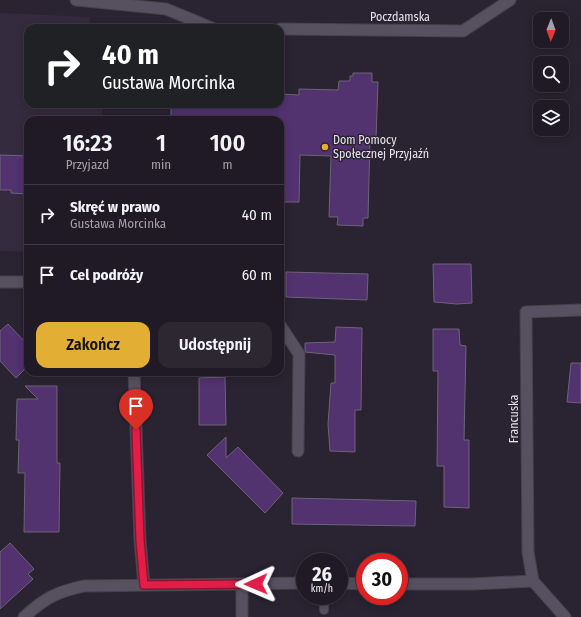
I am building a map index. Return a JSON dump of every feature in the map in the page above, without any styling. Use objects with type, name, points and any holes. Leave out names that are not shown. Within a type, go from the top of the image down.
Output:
[{"type":"street","points":[[76,0],[166,8],[203,24]]},
{"type":"street","name":"Poczdamska","points":[[284,29],[463,31],[510,0]]},
{"type":"street","points":[[0,282],[24,282]]},
{"type":"street","name":"Francuska","points":[[533,581],[528,552],[526,312],[581,310]]},
{"type":"street","points":[[284,331],[299,354],[298,451]]},
{"type":"street","points":[[134,376],[140,540],[144,585]]},
{"type":"street","points":[[408,584],[472,584],[533,581],[565,617]]},
{"type":"street","points":[[24,617],[42,601],[61,591],[84,586],[296,583]]},
{"type":"street","points":[[242,585],[242,617]]},
{"type":"lane","points":[[324,605],[324,610]]},
{"type":"shaded area","points":[[0,13],[90,17],[89,24],[24,24],[24,108],[103,108],[102,116],[24,116],[24,252],[0,251]]},
{"type":"building","name":"Dom Pomocy Społecznej Przyjaźń","points":[[353,73],[372,73],[372,82],[378,82],[376,139],[370,139],[368,218],[363,218],[363,226],[337,225],[338,217],[329,217],[331,156],[300,155],[299,202],[284,202],[284,116],[171,116],[171,108],[284,108],[284,94],[299,95],[299,89],[338,90],[339,81],[350,81],[350,76],[353,76]]},
{"type":"building","points":[[0,155],[24,156],[24,194],[11,193],[11,190],[0,190]]},
{"type":"building","points":[[433,264],[471,264],[472,303],[457,304],[434,302]]},
{"type":"building","points":[[286,272],[368,274],[367,300],[286,297]]},
{"type":"building","points":[[8,324],[24,341],[24,370],[16,378],[0,361],[0,331]]},
{"type":"building","points":[[336,327],[362,328],[361,410],[355,410],[355,452],[330,451],[328,424],[331,383],[335,383],[335,355],[305,352],[305,343],[335,342]]},
{"type":"building","points":[[433,329],[459,329],[460,345],[466,346],[464,440],[469,440],[469,508],[444,507],[444,466],[437,466],[438,371],[433,371]]},
{"type":"building","points":[[571,363],[581,363],[581,403],[567,402]]},
{"type":"building","points":[[225,377],[226,425],[199,425],[199,378]]},
{"type":"building","points":[[25,386],[57,386],[57,463],[60,463],[59,532],[24,532],[25,473],[18,473],[19,440],[16,440],[17,399],[38,399]]},
{"type":"building","points":[[226,437],[226,458],[238,447],[283,493],[265,513],[207,455]]},
{"type":"building","points":[[292,498],[416,501],[415,526],[292,524]]},
{"type":"building","points":[[10,543],[34,569],[28,574],[33,579],[0,609],[0,552]]},
{"type":"place","name":"Dom Pomocy Społecznej Przyjaźń","points":[[325,147]]},
{"type":"route","points":[[136,430],[140,540],[144,585],[256,584]]}]
